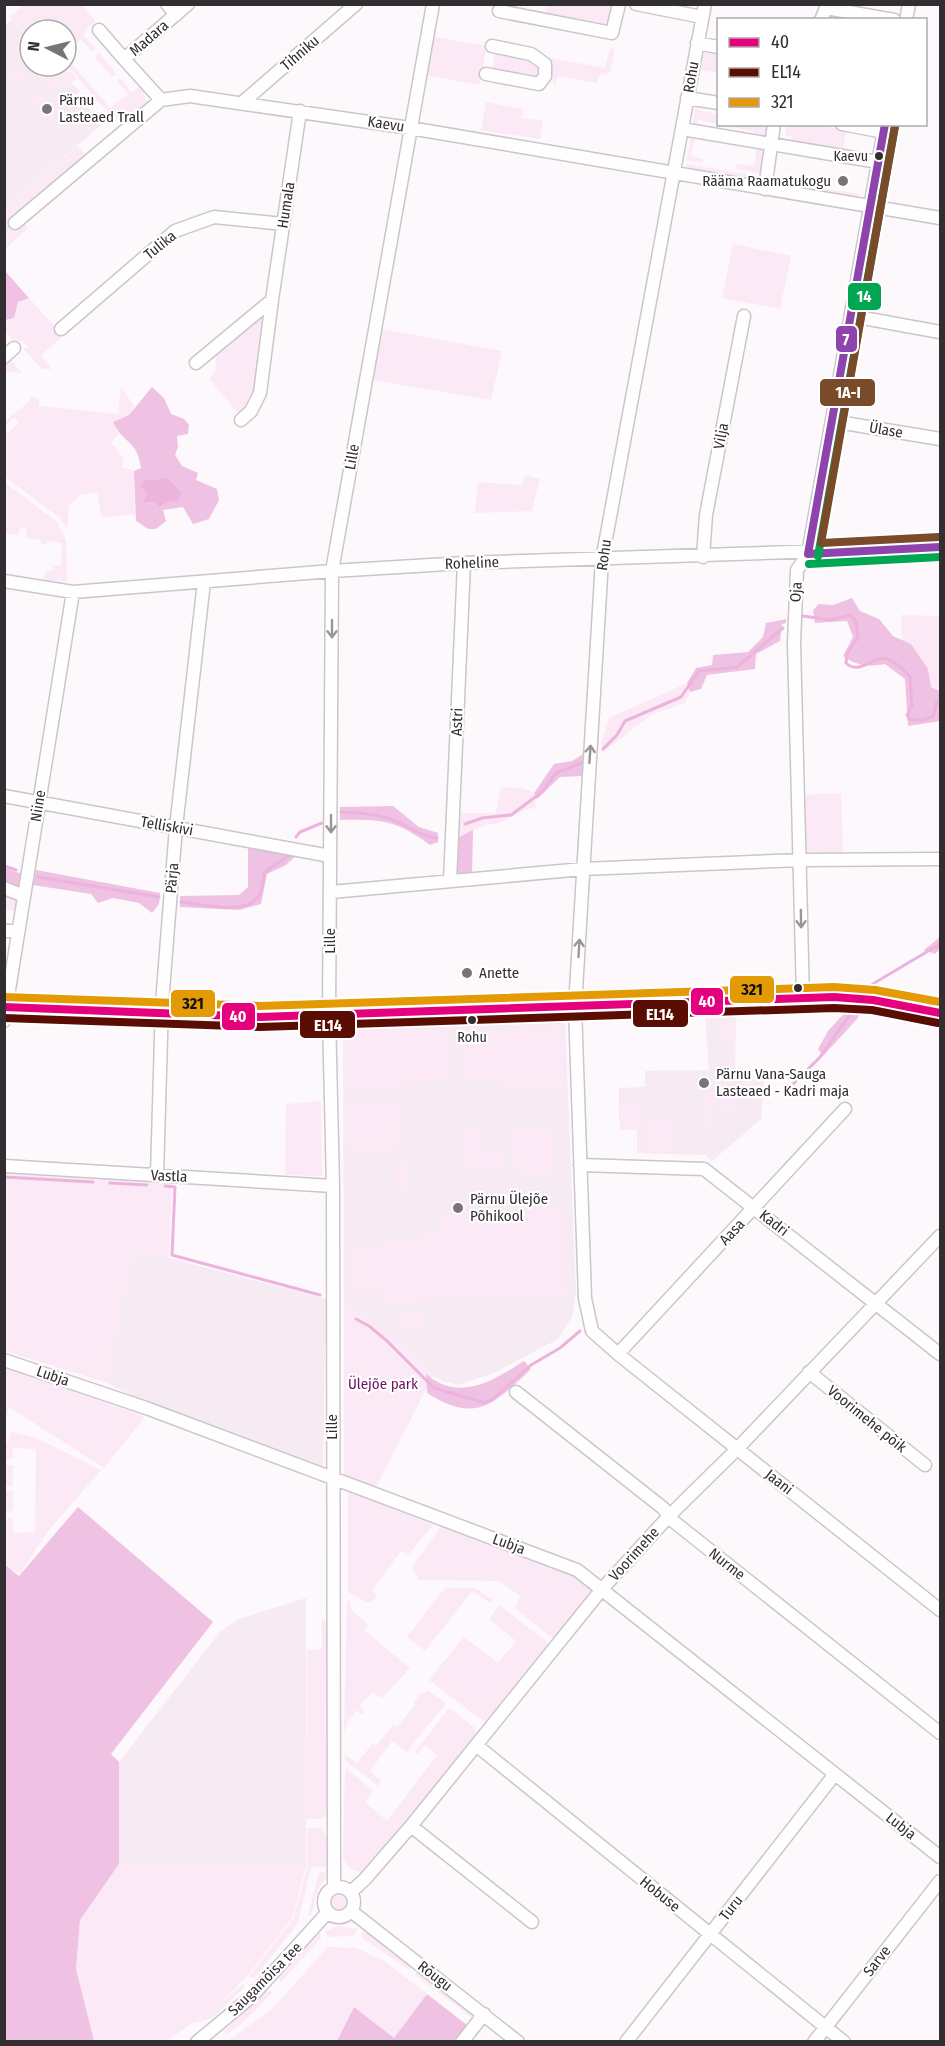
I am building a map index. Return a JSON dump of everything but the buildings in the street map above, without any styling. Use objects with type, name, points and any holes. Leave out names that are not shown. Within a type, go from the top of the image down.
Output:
[{"type":"main road","points":[[5,1011],[260,1017],[802,998],[873,1000],[940,1013]]},
{"type":"street","points":[[167,4],[176,15]]},
{"type":"street","name":"Madara","points":[[161,100],[124,59],[188,4]]},
{"type":"street","name":"Tihniku","points":[[243,102],[356,4]]},
{"type":"street","name":"Lille","points":[[334,1887],[333,1186],[329,1015],[332,571],[433,4]]},
{"type":"street","points":[[499,11],[612,33],[619,4]]},
{"type":"street","points":[[636,4],[704,11]]},
{"type":"street","points":[[822,18],[826,8],[883,18]]},
{"type":"street","name":"Rohu","points":[[618,1354],[592,1331],[585,1298],[576,1007],[602,560],[704,11]]},
{"type":"street","points":[[99,30],[124,59]]},
{"type":"street","points":[[697,43],[717,47]]},
{"type":"street","points":[[486,74],[538,84],[545,76],[545,64],[538,57],[492,46]]},
{"type":"street","name":"Kaevu","points":[[161,100],[190,96],[243,102],[940,218]]},
{"type":"street","points":[[687,98],[717,103]]},
{"type":"street","points":[[15,223],[161,100]]},
{"type":"street","name":"Humala","points":[[241,420],[251,411],[260,393],[300,111]]},
{"type":"street","points":[[765,189],[774,126]]},
{"type":"street","points":[[863,126],[884,128]]},
{"type":"street","name":"Oja","points":[[802,998],[801,860],[794,689],[797,570],[808,554],[884,128]]},
{"type":"street","points":[[682,129],[878,162]]},
{"type":"street","name":"Tulika","points":[[61,329],[175,231],[214,217],[283,224]]},
{"type":"street","points":[[196,363],[272,300]]},
{"type":"street","name":"Vilja","points":[[703,557],[706,515],[744,316]]},
{"type":"street","points":[[852,316],[940,332]]},
{"type":"street","name":"Ülase","points":[[832,421],[940,439]]},
{"type":"street","name":"Roheline","points":[[4,581],[73,592],[464,563],[808,554],[940,547]]},
{"type":"street","name":"Astri","points":[[450,881],[464,563]]},
{"type":"street","name":"Pärja","points":[[157,1175],[161,1014],[176,828],[204,582]]},
{"type":"street","name":"Niine","points":[[5,1011],[73,592]]},
{"type":"street","name":"Telliskivi","points":[[4,796],[330,856]]},
{"type":"street","points":[[331,892],[583,870],[801,860],[940,859]]},
{"type":"street","points":[[4,888],[24,896]]},
{"type":"street","points":[[4,931],[18,931]]},
{"type":"street","name":"Aasa","points":[[618,1354],[845,1109]]},
{"type":"street","name":"Kadri","points":[[580,1165],[704,1169],[940,1354]]},
{"type":"street","name":"Vastla","points":[[4,1166],[333,1186]]},
{"type":"street","name":"Voorimehe","points":[[351,1892],[411,1826],[602,1589],[669,1516],[737,1449],[940,1236]]},
{"type":"street","name":"Jaani","points":[[618,1354],[940,1610]]},
{"type":"street","name":"Lubja","points":[[4,1360],[149,1409],[578,1570],[940,1857]]},
{"type":"street","name":"Voorimehe põik","points":[[809,1372],[925,1465]]},
{"type":"street","name":"Nurme","points":[[516,1392],[940,1732]]},
{"type":"street","name":"Hobuse","points":[[476,1745],[844,2042]]},
{"type":"street","name":"Turu","points":[[626,2042],[835,1774]]},
{"type":"street","points":[[411,1826],[532,1923]]},
{"type":"street","name":"Sarve","points":[[814,2042],[940,1881]]},
{"type":"street","points":[[334,1887],[343,1887],[351,1892],[355,1901],[351,1911],[337,1917],[328,1912],[324,1898],[334,1887]]},
{"type":"street","name":"Rõugu","points":[[351,1911],[518,2042]]},
{"type":"street","name":"Saugamõisa tee","points":[[202,2040],[251,1997],[328,1912]]},
{"type":"street","points":[[462,2042],[484,2014]]},
{"type":"shaded area","name":"Pärnu Lasteaed Trall","points":[[12,20],[18,27],[18,78],[76,78],[72,83],[80,91],[76,95],[102,124],[5,208],[4,26]]},
{"type":"shaded area","points":[[5,271],[29,298],[18,302],[14,318],[5,320]]},
{"type":"shaded area","points":[[152,387],[164,398],[171,414],[184,419],[189,425],[188,434],[177,436],[178,447],[175,455],[182,466],[198,473],[196,480],[217,489],[219,500],[209,519],[193,524],[183,507],[163,510],[166,521],[156,529],[148,529],[136,521],[134,471],[141,468],[139,459],[133,447],[121,435],[113,422],[129,415]]},
{"type":"shaded area","points":[[166,477],[182,493],[177,502],[171,500],[159,507],[154,501],[142,503],[148,494],[141,486],[145,480],[158,480]]},
{"type":"shaded area","points":[[852,598],[860,611],[879,619],[893,636],[911,644],[928,669],[931,687],[940,691],[940,721],[908,726],[905,679],[885,664],[863,665],[843,656],[853,637],[847,621],[815,623],[813,610],[819,604],[833,605]]},
{"type":"shaded area","points":[[786,619],[786,623],[782,624],[780,641],[756,654],[755,669],[707,675],[701,689],[690,692],[687,683],[696,668],[712,665],[713,655],[748,652],[763,637],[766,623]]},
{"type":"shaded area","points":[[583,754],[582,776],[560,777],[537,799],[534,793],[554,764],[572,761]]},
{"type":"shaded area","points":[[393,806],[419,827],[438,833],[438,842],[430,845],[407,830],[388,823],[340,820],[340,807]]},
{"type":"shaded area","points":[[473,830],[472,874],[456,874],[459,837]]},
{"type":"shaded area","points":[[248,848],[297,855],[286,865],[267,874],[261,904],[239,910],[180,907],[180,896],[239,895],[248,887]]},
{"type":"shaded area","points":[[4,868],[22,874],[19,891],[5,885]]},
{"type":"shaded area","points":[[36,870],[160,893],[159,904],[152,913],[139,903],[113,898],[98,903],[91,894],[33,885]]},
{"type":"shaded area","points":[[940,937],[940,949],[935,954],[924,950]]},
{"type":"shaded area","points":[[847,1010],[861,1011],[858,1018],[823,1056],[818,1049],[828,1031]]},
{"type":"shaded area","name":"Pärnu Vana-Sauga Lasteaed - Kadri maja","points":[[736,1012],[735,1079],[764,1080],[761,1119],[712,1161],[706,1155],[637,1153],[637,1122],[619,1121],[619,1088],[645,1087],[645,1071],[709,1070],[705,1013]]},
{"type":"shaded area","name":"Pärnu Ülejõe Põhikool","points":[[565,1022],[576,1292],[572,1317],[558,1339],[494,1373],[458,1385],[443,1381],[433,1376],[373,1320],[344,1304],[343,1027]]},
{"type":"shaded area","points":[[133,1254],[169,1258],[326,1299],[323,1467],[137,1398],[105,1382]]},
{"type":"shaded area","points":[[524,1361],[531,1369],[506,1392],[483,1406],[471,1409],[459,1407],[427,1393],[426,1374],[439,1383],[464,1388],[489,1381]]},
{"type":"shaded area","points":[[78,1507],[213,1622],[111,1754],[119,1762],[119,1864],[80,1920],[76,1969],[94,2041],[5,2041],[5,1565],[19,1576]]},
{"type":"shaded area","points":[[306,1598],[306,1867],[119,1864],[119,1762],[220,1632],[239,1619]]},
{"type":"shaded area","points":[[427,1994],[467,2025],[455,2041],[337,2041],[354,2007],[394,2038]]},
{"type":"green space","points":[[605,4],[616,6],[611,25],[545,13],[546,5]]},
{"type":"green space","points":[[24,5],[81,5],[95,20],[83,35],[96,49],[92,52],[81,39],[78,42],[78,18],[18,18],[18,26],[10,17]]},
{"type":"green space","points":[[434,37],[487,46],[479,85],[425,75]]},
{"type":"green space","points":[[18,41],[18,54],[12,47]]},
{"type":"green space","points":[[705,46],[717,49],[717,73],[701,70]]},
{"type":"green space","points":[[610,48],[615,49],[610,73],[599,75],[597,83],[557,76],[555,88],[549,63],[544,57],[605,68]]},
{"type":"green space","points":[[495,50],[533,57],[541,64],[540,79],[493,69]]},
{"type":"green space","points":[[99,53],[117,74],[112,77],[95,57]]},
{"type":"green space","points":[[18,70],[18,78],[27,78],[16,88],[8,78]]},
{"type":"green space","points":[[78,71],[110,108],[128,94],[117,81],[120,78],[132,93],[142,84],[147,105],[127,123],[101,105],[78,78]]},
{"type":"green space","points":[[46,78],[58,78],[63,84],[51,95],[44,87],[49,82]]},
{"type":"green space","points":[[61,78],[75,78],[70,82],[78,91],[75,94]]},
{"type":"green space","points":[[44,91],[49,96],[34,108],[29,103]]},
{"type":"green space","points":[[52,100],[62,110],[46,123],[37,112]]},
{"type":"green space","points":[[486,102],[523,109],[522,118],[543,121],[540,139],[481,130]]},
{"type":"green space","points":[[696,103],[698,110],[717,114],[717,124],[698,120],[696,127],[693,127]]},
{"type":"green space","points":[[725,126],[771,126],[769,140],[753,137],[754,131]]},
{"type":"green space","points":[[787,126],[824,126],[846,130],[843,151],[791,142],[792,136],[785,135]]},
{"type":"green space","points":[[691,136],[695,136],[691,156],[703,159],[703,163],[687,160]]},
{"type":"green space","points":[[78,146],[89,159],[11,225],[15,231],[24,224],[28,228],[4,250],[4,209]]},
{"type":"green space","points":[[757,148],[768,150],[764,174],[736,169],[737,164],[754,166]]},
{"type":"green space","points":[[687,164],[763,177],[762,182],[686,168]]},
{"type":"green space","points":[[772,180],[859,194],[857,199],[771,184]]},
{"type":"green space","points":[[733,244],[791,256],[780,309],[722,298]]},
{"type":"green space","points":[[29,298],[63,336],[41,355],[52,369],[42,369],[23,348],[30,349],[23,341],[13,340],[5,332],[4,320],[14,318],[18,302]]},
{"type":"green space","points":[[261,314],[265,318],[256,385],[240,415],[209,379],[215,372],[217,349]]},
{"type":"green space","points":[[382,329],[502,351],[491,400],[373,380]]},
{"type":"green space","points":[[9,358],[22,373],[7,372],[4,362]]},
{"type":"green space","points":[[121,387],[134,406],[129,415],[113,422],[119,434],[111,443],[124,459],[122,467],[134,471],[135,514],[102,518],[97,493],[81,494],[69,506],[67,529],[60,518],[5,477],[5,435],[19,423],[14,417],[5,426],[5,421],[30,401],[30,397],[39,398],[39,406],[118,414]]},
{"type":"green space","points":[[525,475],[540,479],[532,511],[475,513],[478,482],[522,485]]},
{"type":"green space","points":[[5,483],[57,522],[66,540],[67,582],[44,580],[46,571],[52,571],[53,565],[61,566],[62,543],[47,541],[46,544],[41,544],[41,540],[25,538],[27,528],[20,527],[18,535],[6,533],[5,538]]},
{"type":"green space","points":[[901,615],[940,616],[940,690],[931,687],[918,653],[902,640]]},
{"type":"green space","points":[[687,683],[690,692],[685,703],[651,715],[602,753],[601,743],[609,718]]},
{"type":"green space","points":[[501,787],[523,788],[534,793],[536,808],[527,809],[500,823],[485,825],[459,837],[461,813],[496,813]]},
{"type":"green space","points":[[841,793],[843,852],[806,852],[804,795]]},
{"type":"green space","points":[[4,893],[18,900],[16,910],[5,910]]},
{"type":"green space","points":[[719,1014],[734,1014],[734,1044],[721,1045]]},
{"type":"green space","points":[[562,1027],[563,1085],[504,1087],[503,1080],[461,1082],[459,1030]]},
{"type":"green space","points":[[450,1028],[450,1082],[401,1084],[401,1090],[347,1090],[346,1029]]},
{"type":"green space","points":[[721,1063],[734,1063],[734,1083],[721,1083]]},
{"type":"green space","points":[[744,1081],[762,1081],[760,1107],[744,1098]]},
{"type":"green space","points":[[740,1087],[739,1106],[722,1119],[723,1088]]},
{"type":"green space","points":[[705,1090],[715,1090],[715,1125],[705,1135]]},
{"type":"green space","points":[[640,1100],[644,1100],[644,1152],[638,1152],[638,1130],[620,1130],[622,1102],[640,1103]]},
{"type":"green space","points":[[321,1101],[322,1176],[285,1175],[286,1104]]},
{"type":"green space","points":[[399,1101],[397,1150],[347,1149],[347,1102]]},
{"type":"green space","points":[[648,1116],[674,1117],[674,1149],[647,1150]]},
{"type":"green space","points":[[464,1126],[479,1126],[479,1149],[502,1150],[508,1168],[465,1169]]},
{"type":"green space","points":[[554,1127],[555,1177],[521,1179],[514,1168],[507,1128]]},
{"type":"green space","points":[[395,1161],[406,1161],[407,1194],[396,1194]]},
{"type":"green space","points":[[5,1174],[172,1184],[169,1258],[133,1254],[105,1382],[5,1351]]},
{"type":"green space","points":[[563,1208],[565,1296],[384,1302],[383,1292],[355,1293],[353,1248],[382,1247],[383,1242],[418,1241],[440,1230],[440,1212]]},
{"type":"green space","name":"Ülejõe park","points":[[344,1304],[373,1320],[433,1376],[375,1489],[344,1477]]},
{"type":"green space","points":[[424,1313],[423,1331],[396,1331],[396,1314]]},
{"type":"green space","points":[[5,1367],[145,1417],[104,1468],[9,1407],[5,1421]]},
{"type":"green space","points":[[11,1432],[37,1438],[101,1470],[50,1529],[20,1573],[5,1567],[6,1519],[13,1518],[13,1533],[35,1532],[36,1449],[13,1448],[12,1459],[6,1459],[6,1446]]},
{"type":"green space","points":[[6,1465],[13,1465],[13,1486],[6,1486]]},
{"type":"green space","points":[[6,1491],[13,1491],[13,1511],[6,1512]]},
{"type":"green space","points":[[352,1492],[433,1525],[409,1554],[401,1551],[373,1589],[376,1598],[368,1603],[348,1592],[348,1493]]},
{"type":"green space","points":[[445,1525],[573,1572],[591,1585],[592,1590],[554,1639],[515,1608],[520,1596],[499,1581],[419,1580],[412,1567],[440,1528]]},
{"type":"green space","points":[[445,1588],[475,1588],[493,1600],[490,1603],[472,1591],[425,1651],[407,1637]]},
{"type":"green space","points":[[347,1601],[350,1602],[351,1610],[368,1624],[364,1630],[410,1668],[382,1698],[372,1692],[359,1706],[365,1712],[362,1714],[357,1710],[347,1722],[344,1734]]},
{"type":"green space","points":[[499,1605],[546,1641],[548,1646],[486,1723],[429,1680],[464,1637],[498,1663],[516,1641],[489,1619]]},
{"type":"green space","points":[[322,1620],[325,1620],[327,1625],[328,1812],[321,1819],[306,1819],[307,1650],[322,1649]]},
{"type":"green space","points":[[428,1691],[446,1703],[407,1752],[392,1741],[370,1771],[381,1781],[378,1786],[345,1760],[345,1755],[357,1763],[373,1743],[376,1746],[393,1725],[397,1727],[415,1705],[419,1695]]},
{"type":"green space","points":[[449,1708],[475,1728],[476,1734],[375,1861],[362,1873],[351,1869],[343,1860],[345,1767],[373,1791],[365,1802],[387,1821],[437,1755],[425,1745],[418,1754],[415,1752]]},
{"type":"green space","points":[[307,1828],[322,1828],[327,1839],[327,1867],[314,1867],[310,1871],[298,1923],[254,1979],[249,1976],[293,1919],[307,1868]]},
{"type":"green space","points":[[119,1864],[306,1867],[292,1918],[249,1974],[216,2008],[243,1984],[245,1987],[212,2018],[195,2023],[206,2014],[166,2041],[94,2041],[76,1969],[80,1920]]},
{"type":"green space","points":[[319,1872],[326,1872],[324,1882],[317,1893],[311,1915],[308,1915]]},
{"type":"green space","points":[[336,1895],[342,1895],[347,1903],[345,1909],[336,1911],[331,1906],[331,1900]]},
{"type":"green space","points":[[339,1926],[359,1929],[352,1936],[327,1937],[325,1931]]},
{"type":"green space","points":[[364,1931],[383,1940],[413,1965],[409,1970],[361,1937]]},
{"type":"green space","points":[[320,1933],[321,1938],[280,1983],[279,1978]]},
{"type":"green space","points":[[328,1947],[356,1948],[384,1961],[427,1994],[394,2038],[354,2007],[337,2041],[226,2042],[271,2010]]},
{"type":"green space","points":[[418,1970],[476,2013],[474,2019],[415,1975]]},
{"type":"green space","points":[[265,1992],[273,1992],[241,2024],[227,2034],[224,2031]]},
{"type":"waterway","points":[[803,616],[831,620],[850,615],[856,621],[858,637],[847,654],[846,663],[856,667],[887,659],[900,666],[910,677],[912,706],[907,715],[910,720],[924,720],[933,716],[937,701],[940,701]]},
{"type":"waterway","points":[[603,749],[617,735],[625,721],[681,697],[699,671],[737,667],[783,628]]},
{"type":"waterway","points":[[465,824],[482,818],[511,815],[542,792],[556,773],[584,762]]},
{"type":"waterway","points":[[341,812],[387,818],[437,838]]},
{"type":"waterway","points":[[296,837],[300,832],[322,823]]},
{"type":"waterway","points":[[181,902],[223,907],[244,906],[259,896],[265,872],[290,855]]},
{"type":"waterway","points":[[4,866],[16,870]]},
{"type":"waterway","points":[[38,877],[159,897]]},
{"type":"waterway","points":[[871,985],[940,944]]},
{"type":"waterway","points":[[790,1088],[820,1057],[852,1014]]},
{"type":"waterway","points":[[4,1177],[93,1182]]},
{"type":"waterway","points":[[110,1183],[147,1185]]},
{"type":"waterway","points":[[165,1186],[175,1187],[172,1255],[320,1295]]},
{"type":"waterway","points":[[356,1319],[386,1340],[434,1388],[485,1403],[494,1398],[531,1365],[560,1348],[580,1331]]},
{"type":"transit line","name":"7","points":[[808,554],[885,126]]},
{"type":"transit line","name":"14","points":[[818,556],[895,126]]},
{"type":"transit line","name":"1A-I","points":[[895,126],[821,543],[939,537]]},
{"type":"transit line","name":"7","points":[[808,554],[940,547]]},
{"type":"transit line","name":"14","points":[[809,564],[940,557]]},
{"type":"transit line","name":"321","points":[[4,997],[260,1006],[834,987],[875,990],[940,1002]]},
{"type":"transit line","name":"40","points":[[4,1007],[260,1017],[834,997],[873,1000],[940,1013]]},
{"type":"transit line","name":"EL14","points":[[4,1018],[260,1027],[834,1008],[872,1010],[938,1023]]},
{"type":"place","name":"Pärnu Lasteaed Trall","points":[[47,109]]},
{"type":"place","name":"Kaevu","points":[[879,156]]},
{"type":"place","name":"Rääma Raamatukogu","points":[[843,181]]},
{"type":"place","name":"Anette","points":[[467,973]]},
{"type":"place","name":"Rohu","points":[[472,1020]]},
{"type":"place","name":"Pärnu Vana-Sauga Lasteaed - Kadri maja","points":[[704,1083]]},
{"type":"place","name":"Pärnu Ülejõe Põhikool","points":[[458,1208]]}]
